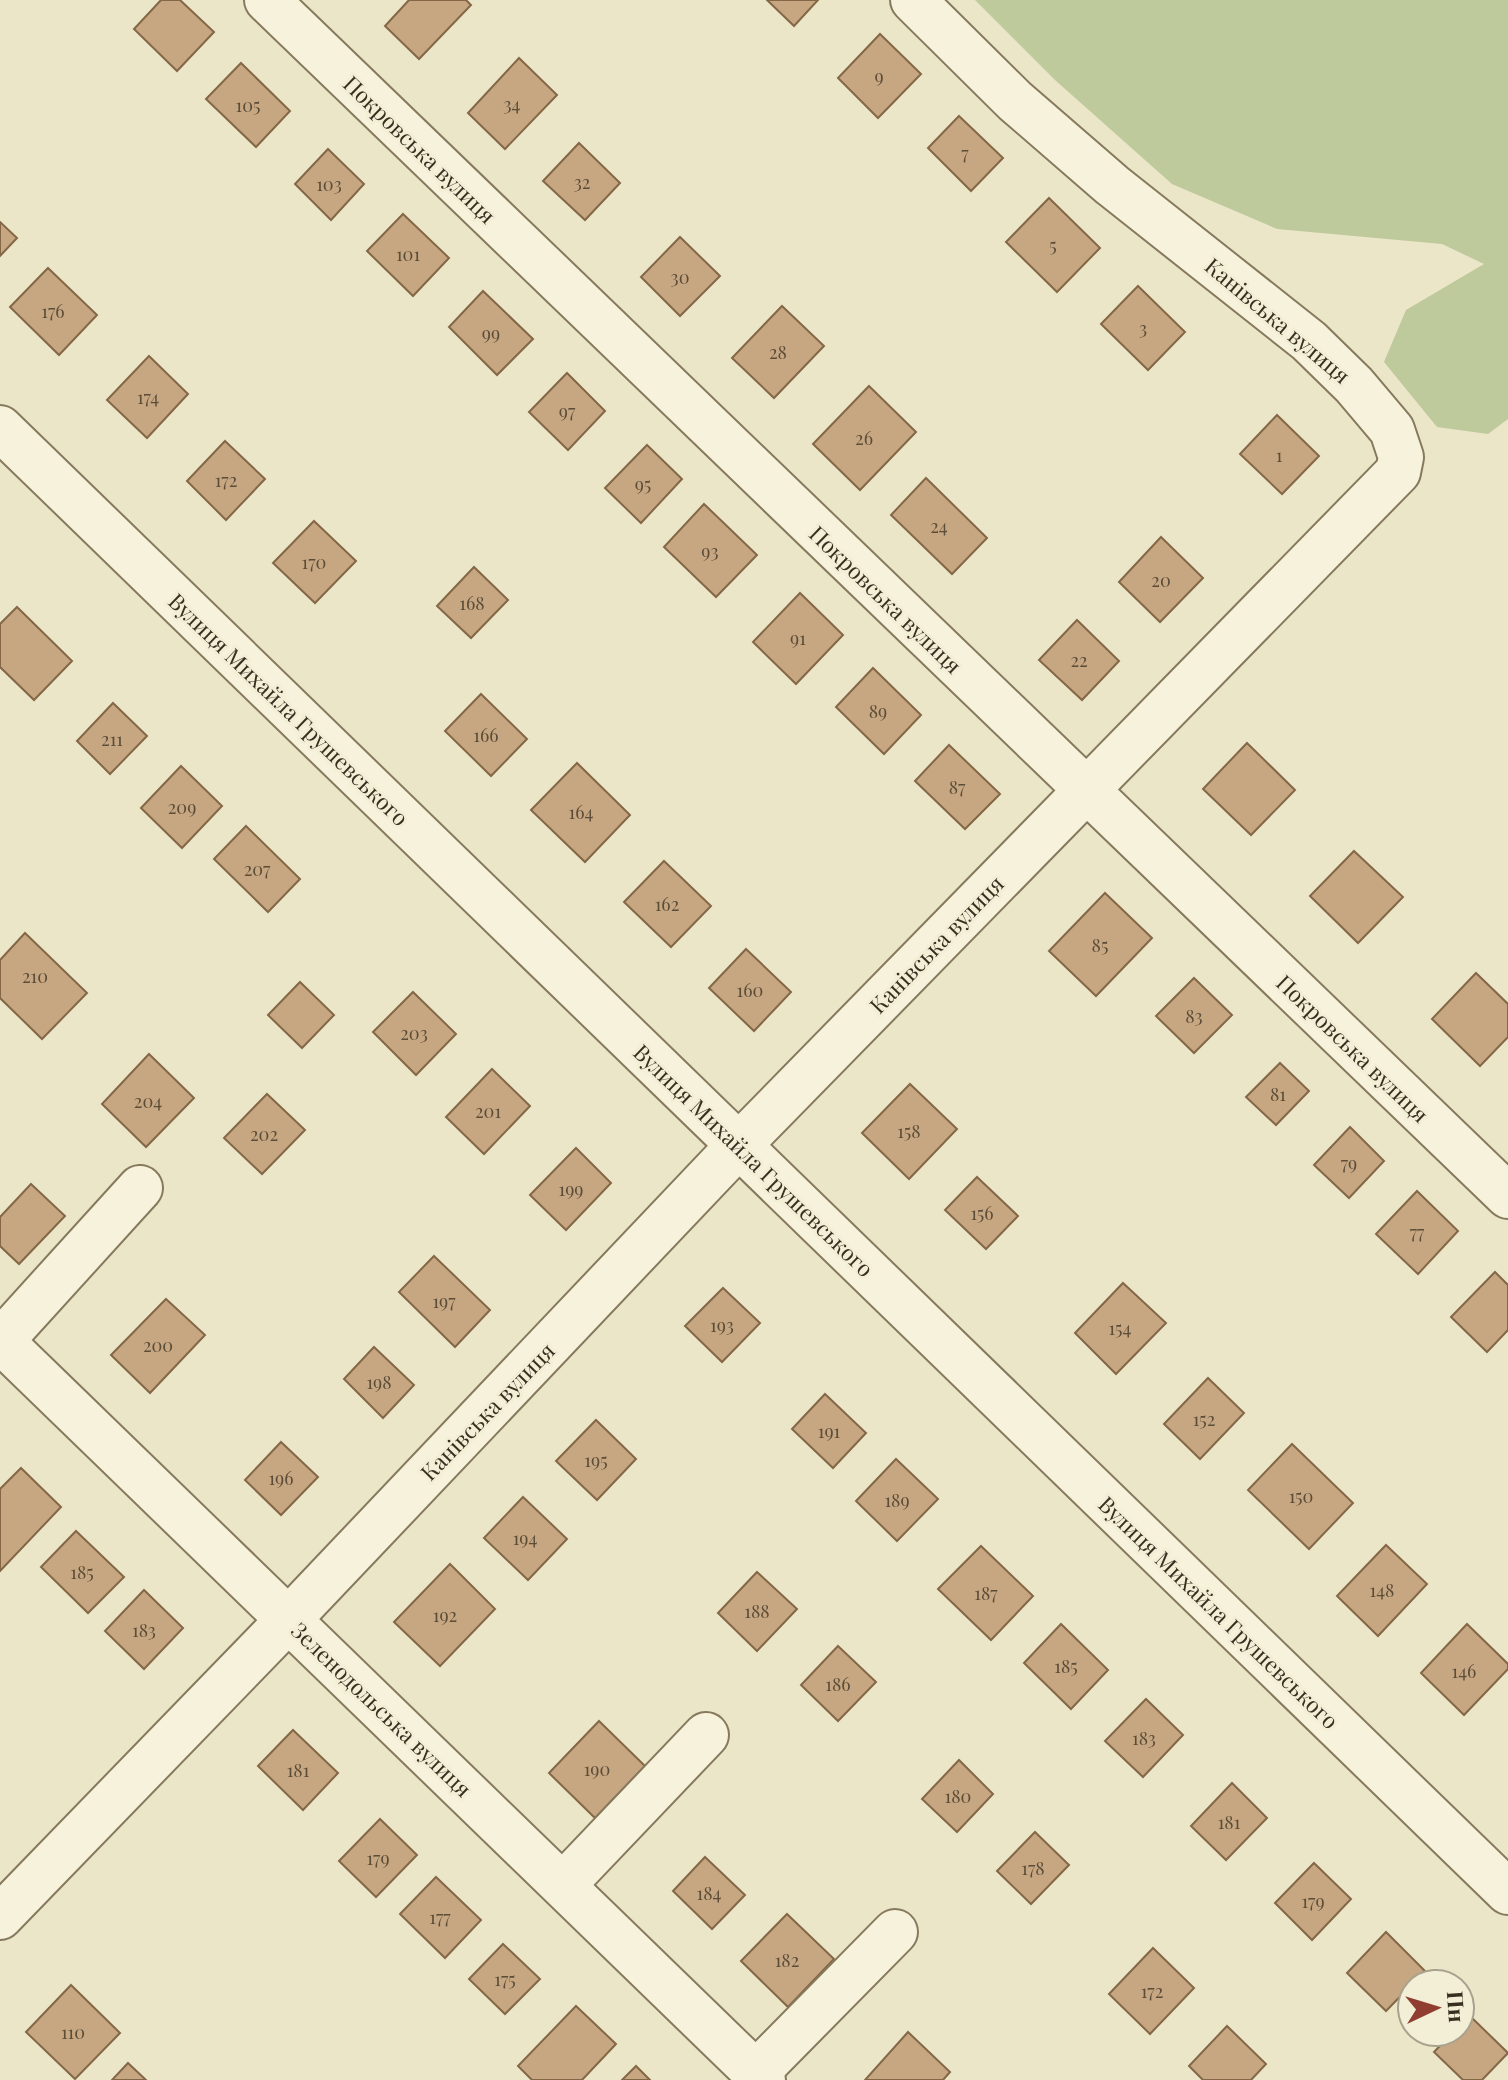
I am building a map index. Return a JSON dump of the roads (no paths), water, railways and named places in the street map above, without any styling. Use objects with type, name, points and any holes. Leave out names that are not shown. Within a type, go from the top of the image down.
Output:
[{"type":"street","name":"Покровська вулиця","points":[[267,0],[1085,792],[1508,1196]]},
{"type":"street","name":"Канівська вулиця","points":[[0,1917],[289,1619],[739,1145],[1390,485],[1398,472],[1401,457],[1392,430],[1354,385],[1309,341],[1112,185],[1015,101],[913,0]]},
{"type":"street","name":"Вулиця Михайла Грушевського","points":[[0,428],[1508,1892]]},
{"type":"street","points":[[0,1341],[140,1188]]},
{"type":"street","name":"Зеленодольська вулиця","points":[[0,1341],[760,2077]]},
{"type":"street","points":[[563,1885],[706,1735]]},
{"type":"street","points":[[760,2077],[895,1932]]}]
